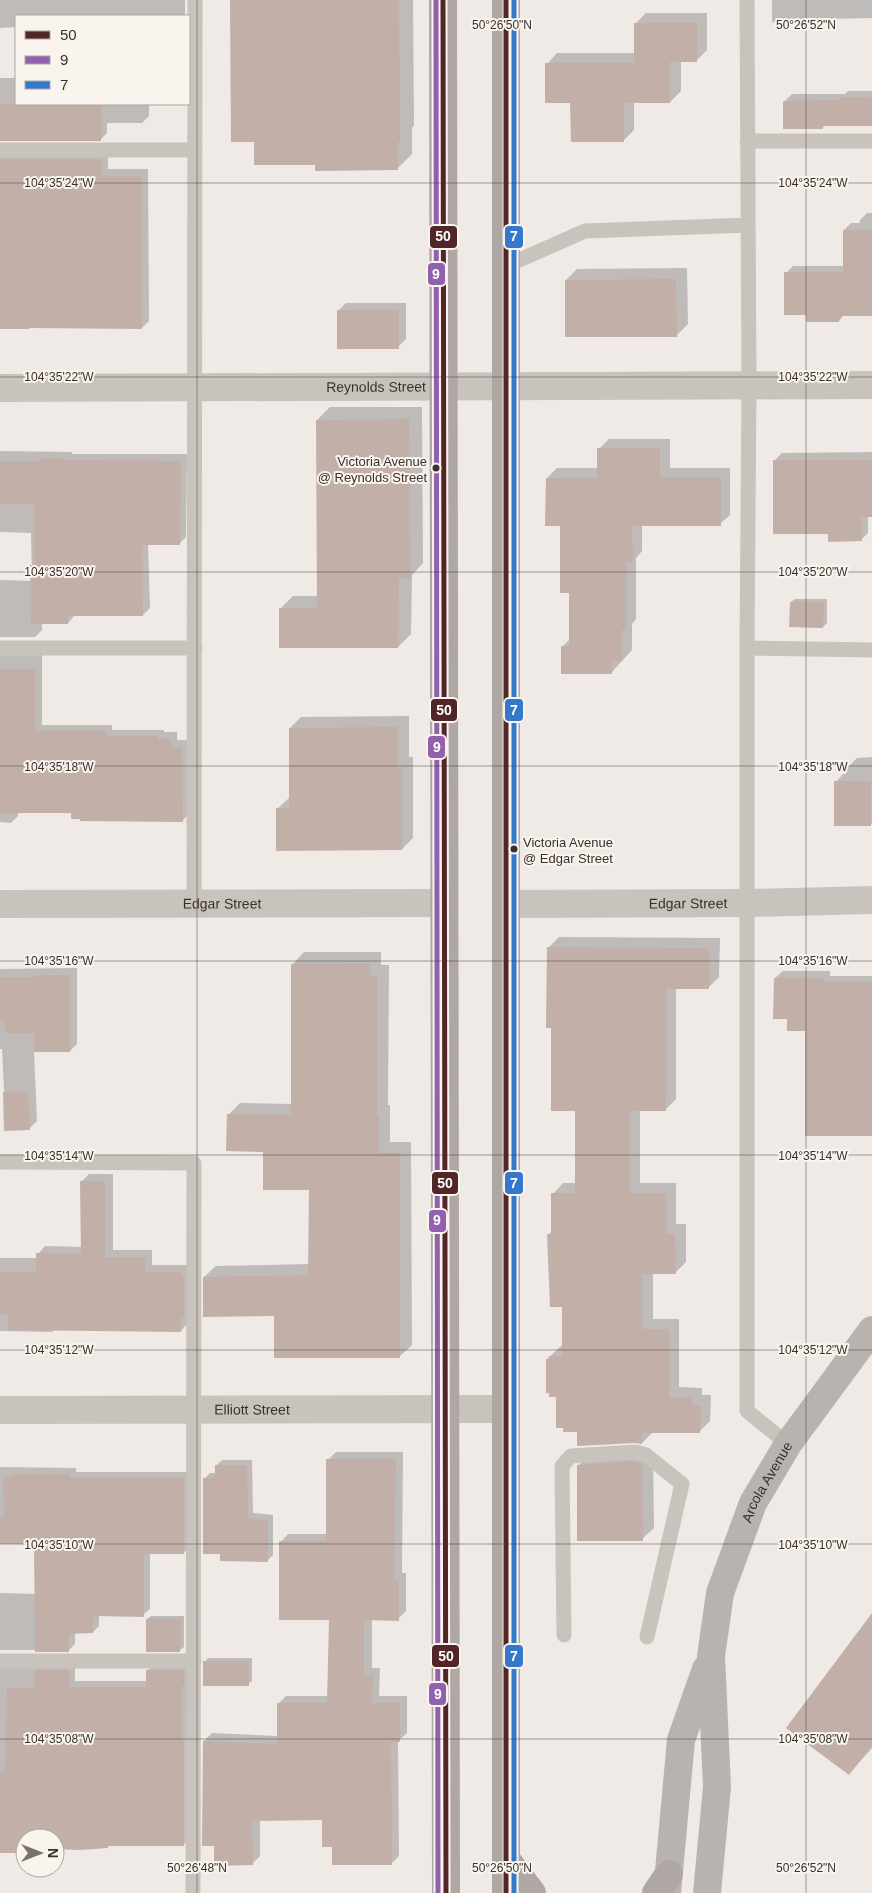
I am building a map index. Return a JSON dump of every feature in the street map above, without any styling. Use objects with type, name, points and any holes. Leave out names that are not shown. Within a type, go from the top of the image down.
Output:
[{"type":"main road","points":[[443,0],[446,1893]]},
{"type":"main road","points":[[506,0],[506,1893]]},
{"type":"main road","name":"Arcola Avenue","points":[[707,1893],[717,1787],[711,1656],[720,1592],[753,1502],[788,1444],[872,1330]]},
{"type":"main road","name":"Arcola Avenue","points":[[664,1887],[681,1740],[711,1656]]},
{"type":"main road","points":[[506,1859],[532,1893]]},
{"type":"street","name":"Reynolds Street","points":[[0,388],[872,385]]},
{"type":"street","name":"Edgar Street","points":[[506,904],[747,903],[872,900]]},
{"type":"street","name":"Edgar Street","points":[[0,904],[444,903]]},
{"type":"street","name":"Elliott Street","points":[[0,1410],[506,1409]]},
{"type":"lane","points":[[194,904],[195,0]]},
{"type":"lane","points":[[747,0],[749,386],[747,1412],[788,1444]]},
{"type":"lane","points":[[747,141],[872,140]]},
{"type":"lane","points":[[0,150],[195,150]]},
{"type":"lane","points":[[506,266],[585,231],[748,225]]},
{"type":"lane","points":[[0,648],[195,648]]},
{"type":"lane","points":[[747,648],[872,650]]},
{"type":"lane","points":[[0,1162],[194,1163],[193,1893]]},
{"type":"lane","points":[[564,1634],[562,1466],[571,1456],[636,1452],[650,1456],[682,1484],[647,1637]]},
{"type":"lane","points":[[0,1661],[194,1661]]},
{"type":"building","points":[[230,0],[399,0],[400,142],[398,142],[398,170],[315,171],[315,165],[254,165],[254,142],[231,142]]},
{"type":"building","points":[[634,23],[697,23],[697,62],[670,62],[670,103],[624,103],[624,142],[571,142],[570,103],[545,103],[545,63],[634,63]]},
{"type":"building","points":[[840,97],[872,98],[872,126],[823,126],[823,129],[783,129],[783,101],[840,100]]},
{"type":"building","points":[[0,104],[101,105],[101,141],[0,141]]},
{"type":"building","points":[[0,159],[101,159],[101,176],[142,176],[142,329],[0,329]]},
{"type":"building","points":[[843,230],[872,230],[872,316],[839,316],[839,322],[806,322],[806,315],[784,315],[784,272],[843,272]]},
{"type":"building","points":[[676,279],[677,337],[565,337],[565,280]]},
{"type":"building","points":[[337,310],[399,310],[399,349],[337,349]]},
{"type":"building","points":[[409,419],[410,578],[399,578],[398,648],[279,648],[279,608],[317,608],[316,420]]},
{"type":"building","points":[[597,448],[660,448],[660,477],[721,477],[721,526],[632,526],[633,562],[626,562],[626,630],[622,630],[622,661],[612,661],[612,674],[561,674],[561,646],[569,646],[569,593],[560,593],[560,526],[545,526],[546,478],[597,478]]},
{"type":"building","points":[[41,458],[181,461],[180,545],[142,545],[143,616],[68,616],[68,624],[31,624],[30,565],[34,565],[34,504],[0,504],[0,461],[41,461]]},
{"type":"building","points":[[773,460],[872,460],[872,517],[861,517],[862,541],[828,542],[828,534],[773,534]]},
{"type":"building","points":[[790,602],[824,602],[823,628],[789,627]]},
{"type":"building","points":[[0,669],[35,669],[35,731],[106,731],[106,736],[158,736],[158,739],[171,739],[171,747],[182,747],[183,822],[80,821],[80,819],[71,819],[71,813],[0,813]]},
{"type":"building","points":[[398,727],[398,768],[402,768],[402,850],[276,851],[276,808],[289,808],[289,728]]},
{"type":"building","points":[[834,781],[871,781],[871,826],[834,826]]},
{"type":"building","points":[[547,947],[709,948],[709,989],[666,989],[666,1111],[630,1111],[630,1193],[666,1193],[666,1234],[675,1234],[676,1274],[642,1274],[642,1329],[669,1329],[669,1398],[692,1398],[692,1406],[701,1406],[700,1433],[642,1433],[642,1444],[577,1446],[577,1432],[563,1432],[563,1428],[556,1428],[556,1397],[549,1397],[549,1393],[546,1393],[546,1359],[549,1359],[549,1356],[562,1356],[562,1307],[550,1307],[547,1234],[551,1234],[551,1193],[575,1193],[575,1111],[551,1111],[551,1028],[546,1028]]},
{"type":"building","points":[[370,963],[370,976],[377,976],[377,1116],[379,1116],[379,1153],[400,1153],[400,1358],[274,1358],[274,1316],[203,1317],[203,1277],[308,1275],[309,1190],[263,1190],[263,1152],[226,1151],[227,1114],[291,1115],[291,964]]},
{"type":"building","points":[[34,975],[70,975],[70,1052],[34,1052],[34,1033],[5,1033],[5,1020],[0,1020],[0,977],[34,977]]},
{"type":"building","points":[[774,978],[823,978],[823,982],[872,982],[872,1136],[805,1136],[805,1031],[787,1031],[787,1019],[773,1019]]},
{"type":"building","points":[[28,1091],[30,1130],[4,1131],[3,1092]]},
{"type":"building","points":[[80,1181],[105,1181],[105,1257],[145,1257],[145,1272],[181,1272],[181,1277],[184,1277],[184,1318],[181,1318],[181,1332],[8,1330],[8,1314],[0,1314],[0,1272],[36,1272],[36,1253],[81,1254]]},
{"type":"building","points":[[326,1459],[396,1459],[394,1581],[399,1581],[399,1621],[364,1620],[364,1675],[373,1675],[372,1703],[400,1703],[400,1742],[391,1742],[392,1865],[332,1865],[332,1847],[322,1847],[322,1820],[252,1821],[253,1865],[214,1866],[214,1846],[202,1846],[203,1741],[277,1744],[277,1703],[327,1703],[329,1620],[279,1620],[279,1541],[326,1541]]},
{"type":"building","points":[[635,1461],[642,1464],[643,1541],[577,1541],[577,1465]]},
{"type":"building","points":[[215,1465],[247,1465],[248,1518],[268,1520],[268,1562],[220,1561],[220,1554],[203,1554],[203,1478],[215,1478]]},
{"type":"building","points":[[13,1474],[70,1474],[70,1478],[184,1478],[184,1554],[144,1554],[144,1617],[93,1616],[93,1633],[69,1634],[69,1652],[35,1652],[34,1543],[0,1543],[0,1518],[4,1518],[3,1476],[13,1476]]},
{"type":"building","points":[[872,1613],[872,1745],[849,1775],[786,1728]]},
{"type":"building","points":[[146,1619],[181,1619],[180,1652],[146,1652]]},
{"type":"building","points":[[203,1661],[249,1661],[249,1686],[203,1686]]},
{"type":"building","points":[[35,1670],[69,1670],[69,1687],[146,1687],[146,1670],[184,1670],[184,1686],[182,1686],[182,1740],[184,1740],[184,1846],[108,1846],[108,1848],[65,1849],[65,1828],[15,1828],[15,1853],[0,1853],[0,1771],[5,1771],[7,1688],[35,1688]]},
{"type":"transit line","name":"9","points":[[436,0],[438,1893]]},
{"type":"transit line","name":"50","points":[[443,0],[446,1893]]},
{"type":"transit line","name":"50","points":[[506,0],[506,1893]]},
{"type":"transit line","name":"7","points":[[514,0],[514,1893]]},
{"type":"place","name":"Victoria Avenue @ Reynolds Street","points":[[436,468]]},
{"type":"place","name":"Victoria Avenue @ Edgar Street","points":[[514,849]]}]
